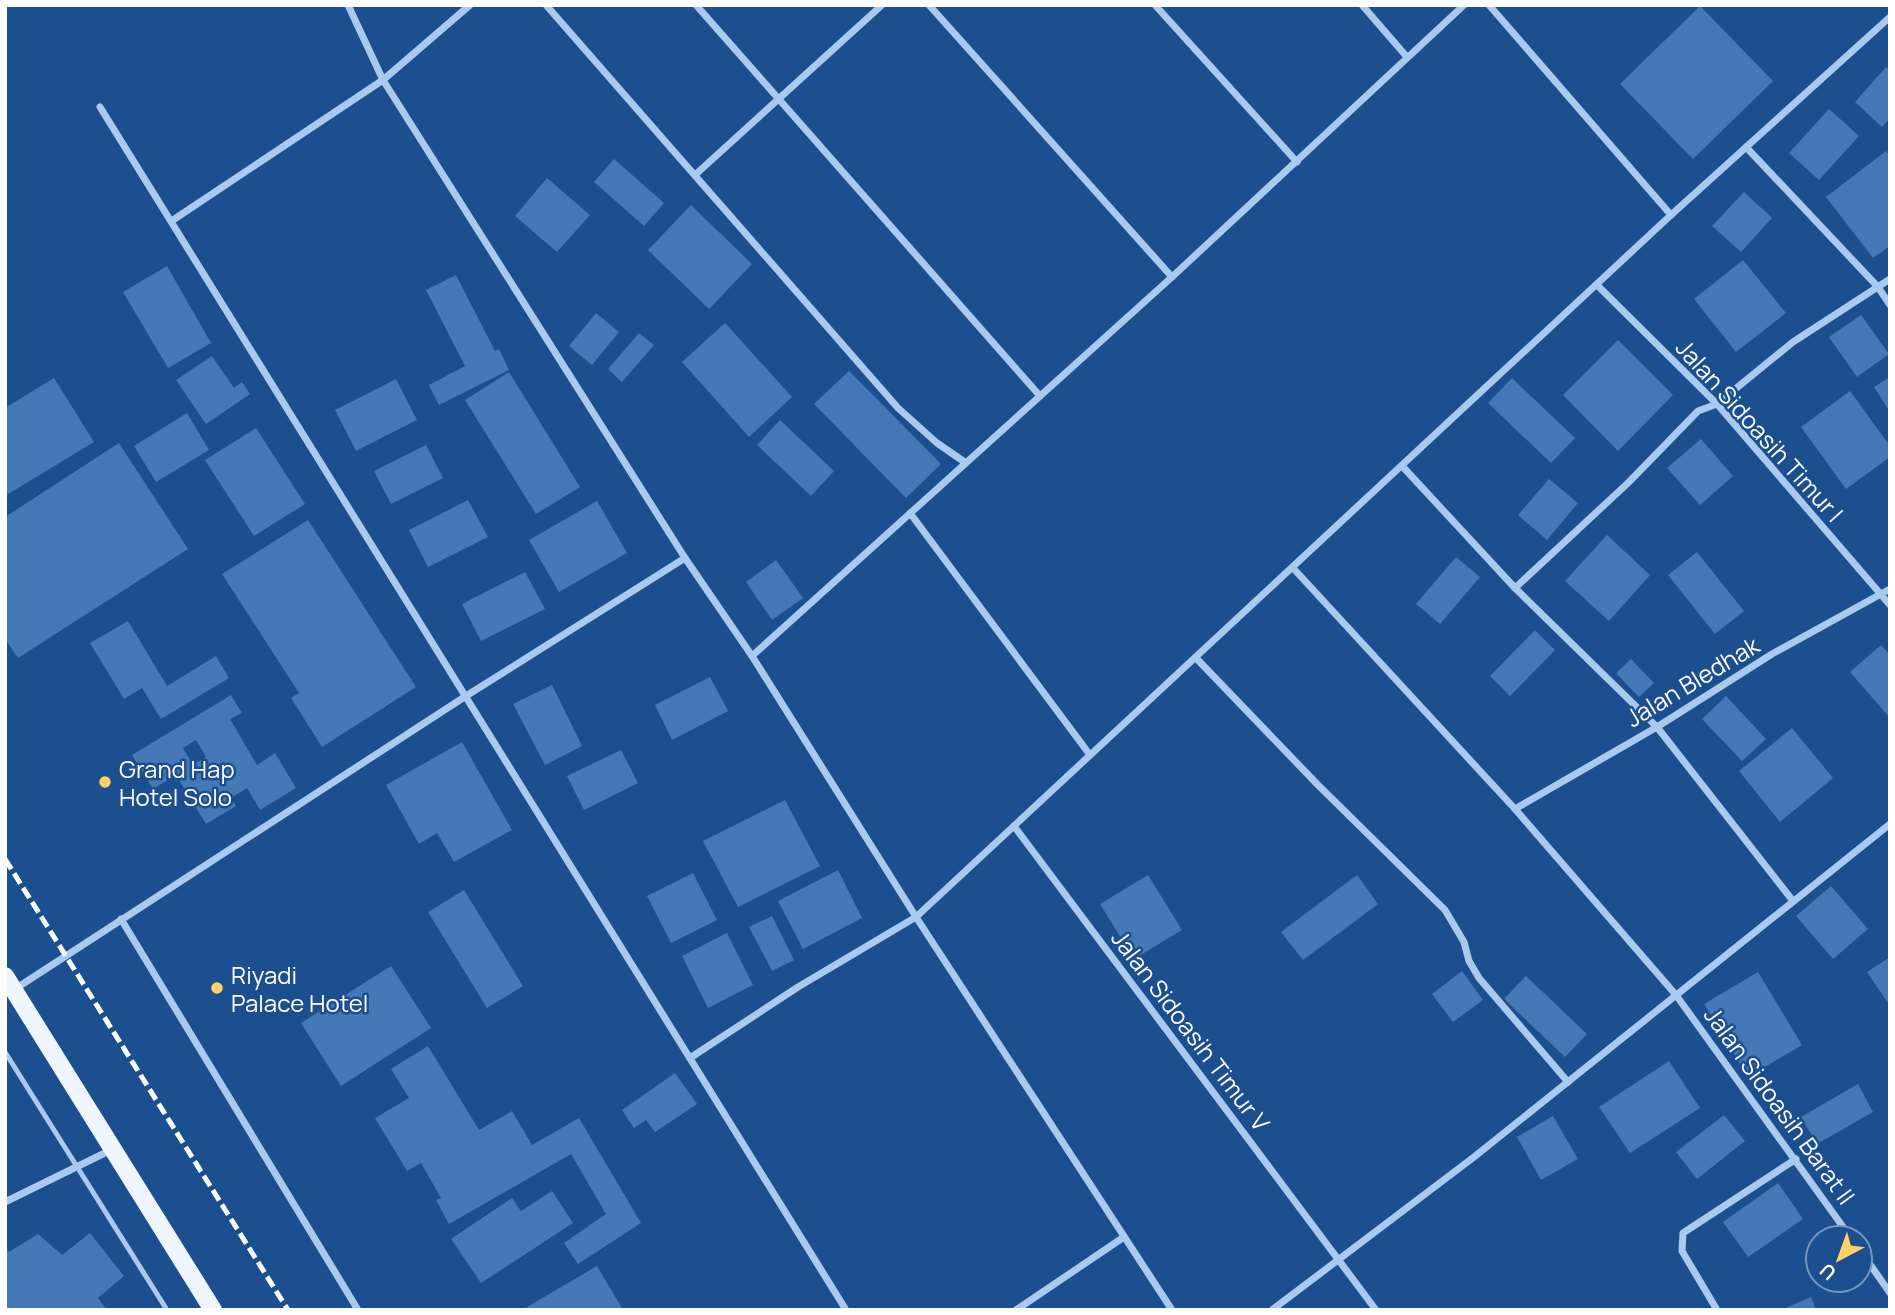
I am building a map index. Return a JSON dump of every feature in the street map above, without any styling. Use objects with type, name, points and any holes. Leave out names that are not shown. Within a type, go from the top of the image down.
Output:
[{"type":"main road","points":[[10,983],[111,1150],[213,1310]]},
{"type":"street","points":[[348,5],[383,80],[685,558],[752,656],[916,917],[1172,1310]]},
{"type":"street","points":[[173,220],[383,80],[470,5]]},
{"type":"street","points":[[546,5],[898,408],[937,443],[966,463]]},
{"type":"street","points":[[695,5],[1040,396]]},
{"type":"street","points":[[695,175],[882,5]]},
{"type":"street","points":[[929,5],[1172,277]]},
{"type":"street","points":[[1155,5],[1297,162]]},
{"type":"street","points":[[1362,5],[1406,57]]},
{"type":"street","points":[[752,656],[1172,277],[1464,5]]},
{"type":"street","points":[[1489,5],[1671,215]]},
{"type":"street","points":[[690,1058],[798,988],[916,917],[1671,215],[1890,17]]},
{"type":"street","points":[[100,107],[173,220],[846,1310]]},
{"type":"street","points":[[1746,147],[1878,287],[1890,305]]},
{"type":"street","points":[[1515,588],[1629,482],[1698,411],[1717,404],[1793,342],[1890,279]]},
{"type":"street","name":"Jalan Sidoasih Timur I","points":[[1597,285],[1717,404],[1890,605]]},
{"type":"street","points":[[1403,467],[1515,588],[1657,727],[1793,901]]},
{"type":"street","points":[[911,513],[1090,755]]},
{"type":"street","points":[[10,983],[121,919],[685,558]]},
{"type":"street","name":"Jalan Sidoasih Barat II","points":[[1293,568],[1515,809],[1676,995],[1841,1224]]},
{"type":"street","name":"Jalan Bledhak","points":[[1515,809],[1580,769],[1657,727],[1772,654],[1890,589]]},
{"type":"street","points":[[1195,658],[1318,785],[1445,910],[1464,942],[1469,961],[1479,978],[1568,1082]]},
{"type":"street","points":[[1272,1310],[1568,1082],[1890,824]]},
{"type":"street","name":"Jalan Sidoasih Timur V","points":[[1014,826],[1376,1310]]},
{"type":"street","points":[[121,919],[358,1310]]},
{"type":"street","points":[[5,1202],[111,1150]]},
{"type":"street","points":[[1717,1310],[1682,1251],[1683,1233],[1796,1159]]},
{"type":"street","points":[[1016,1310],[1124,1237]]},
{"type":"street","points":[[1874,1270],[1890,1293]]},
{"type":"lane","points":[[5,1052],[167,1310]]},
{"type":"building","points":[[1700,6],[1773,81],[1693,159],[1620,84]]},
{"type":"building","points":[[1886,67],[1890,70],[1890,118],[1882,127],[1855,102]]},
{"type":"building","points":[[1829,109],[1859,136],[1819,180],[1789,153]]},
{"type":"building","points":[[1886,151],[1890,156],[1890,246],[1873,258],[1826,197]]},
{"type":"building","points":[[614,159],[664,203],[644,226],[594,182]]},
{"type":"building","points":[[547,178],[590,215],[557,252],[515,216]]},
{"type":"building","points":[[1744,192],[1772,218],[1741,252],[1712,226]]},
{"type":"building","points":[[691,205],[752,264],[709,309],[648,250]]},
{"type":"building","points":[[1743,260],[1786,313],[1736,352],[1694,299]]},
{"type":"building","points":[[167,266],[211,343],[168,368],[123,292]]},
{"type":"building","points":[[456,275],[495,351],[499,349],[509,370],[439,405],[429,385],[465,366],[426,290]]},
{"type":"building","points":[[596,313],[619,332],[592,365],[569,346]]},
{"type":"building","points":[[1861,315],[1889,354],[1857,377],[1829,337]]},
{"type":"building","points":[[725,323],[792,397],[749,437],[682,362]]},
{"type":"building","points":[[639,333],[654,345],[622,382],[608,369]]},
{"type":"building","points":[[1618,340],[1673,395],[1618,451],[1563,395]]},
{"type":"building","points":[[212,356],[234,388],[242,382],[250,394],[206,424],[176,380]]},
{"type":"building","points":[[849,371],[941,464],[906,498],[814,404]]},
{"type":"building","points":[[509,372],[580,487],[536,514],[465,400]]},
{"type":"building","points":[[1890,377],[1890,412],[1874,387]]},
{"type":"building","points":[[54,378],[94,442],[5,496],[5,408]]},
{"type":"building","points":[[1512,378],[1575,438],[1551,463],[1488,403]]},
{"type":"building","points":[[396,379],[417,420],[356,451],[335,410]]},
{"type":"building","points":[[1850,391],[1890,446],[1890,457],[1846,489],[1801,427]]},
{"type":"building","points":[[187,413],[209,450],[156,482],[134,446]]},
{"type":"building","points":[[780,420],[834,471],[811,496],[757,445]]},
{"type":"building","points":[[256,428],[305,504],[254,536],[205,460]]},
{"type":"building","points":[[1701,439],[1733,476],[1700,505],[1667,468]]},
{"type":"building","points":[[119,443],[188,549],[18,658],[5,639],[5,517]]},
{"type":"building","points":[[426,445],[443,478],[391,504],[374,471]]},
{"type":"building","points":[[1549,479],[1578,503],[1547,540],[1518,515]]},
{"type":"building","points":[[468,500],[488,537],[428,567],[409,530]]},
{"type":"building","points":[[597,501],[627,553],[559,592],[529,540]]},
{"type":"building","points":[[308,520],[416,687],[322,747],[291,698],[299,693],[222,574]]},
{"type":"building","points":[[1607,535],[1650,575],[1609,621],[1565,581]]},
{"type":"building","points":[[1697,552],[1744,611],[1715,634],[1668,575]]},
{"type":"building","points":[[1456,557],[1480,577],[1440,624],[1416,604]]},
{"type":"building","points":[[776,560],[803,598],[772,620],[746,582]]},
{"type":"building","points":[[525,572],[545,609],[481,641],[462,604]]},
{"type":"building","points":[[128,621],[167,686],[216,656],[229,678],[161,719],[142,688],[124,699],[90,643]]},
{"type":"building","points":[[1535,630],[1555,650],[1510,696],[1490,676]]},
{"type":"building","points":[[1881,645],[1890,655],[1890,718],[1850,672]]},
{"type":"building","points":[[1631,659],[1654,683],[1639,697],[1616,673]]},
{"type":"building","points":[[710,677],[728,711],[672,740],[655,705]]},
{"type":"building","points":[[552,685],[582,746],[545,765],[513,704]]},
{"type":"building","points":[[231,695],[242,713],[230,719],[257,765],[275,753],[296,788],[260,810],[247,788],[231,798],[236,806],[206,824],[176,775],[153,789],[132,755]],"holes":[[[196,740],[206,757],[193,765],[183,748]]]},
{"type":"building","points":[[1726,696],[1766,739],[1742,761],[1702,719]]},
{"type":"building","points":[[1792,728],[1833,778],[1780,822],[1739,771]]},
{"type":"building","points":[[462,742],[512,830],[454,862],[437,833],[419,844],[386,785]]},
{"type":"building","points":[[621,750],[638,783],[584,810],[567,776]]},
{"type":"building","points":[[785,800],[820,866],[738,907],[703,841]]},
{"type":"building","points":[[838,870],[862,918],[803,949],[778,901]]},
{"type":"building","points":[[693,873],[717,920],[671,943],[647,896]]},
{"type":"building","points":[[1148,875],[1182,930],[1134,959],[1100,904]]},
{"type":"building","points":[[1357,875],[1378,904],[1303,960],[1281,932]]},
{"type":"building","points":[[1831,886],[1868,929],[1833,959],[1796,916]]},
{"type":"building","points":[[464,890],[523,986],[487,1008],[428,912]]},
{"type":"building","points":[[772,916],[794,960],[772,971],[749,927]]},
{"type":"building","points":[[727,933],[753,985],[708,1008],[682,956]]},
{"type":"building","points":[[1890,957],[1890,1006],[1867,972]]},
{"type":"building","points":[[391,966],[431,1028],[341,1086],[301,1023]]},
{"type":"building","points":[[1462,971],[1483,1000],[1453,1022],[1432,994]]},
{"type":"building","points":[[1758,972],[1802,1045],[1748,1077],[1704,1004]]},
{"type":"building","points":[[1526,976],[1587,1034],[1565,1057],[1504,999]]},
{"type":"building","points":[[428,1046],[479,1130],[512,1111],[532,1145],[579,1118],[641,1223],[578,1264],[564,1243],[606,1214],[571,1154],[449,1224],[436,1200],[441,1198],[421,1163],[407,1171],[375,1118],[409,1098],[391,1069]]},
{"type":"building","points":[[1669,1061],[1700,1108],[1630,1153],[1599,1107]]},
{"type":"building","points":[[675,1073],[697,1104],[655,1132],[646,1120],[634,1128],[622,1110]]},
{"type":"building","points":[[1858,1084],[1873,1112],[1817,1144],[1801,1117]]},
{"type":"building","points":[[1724,1115],[1745,1141],[1697,1179],[1676,1152]]},
{"type":"building","points":[[1553,1116],[1578,1159],[1541,1180],[1517,1137]]},
{"type":"building","points":[[1778,1183],[1803,1219],[1748,1257],[1723,1222]]},
{"type":"building","points":[[552,1191],[573,1223],[481,1283],[451,1239],[512,1198],[521,1211]]},
{"type":"building","points":[[90,1233],[124,1276],[98,1298],[107,1310],[5,1310],[5,1246],[9,1252],[38,1234],[62,1255]]},
{"type":"building","points":[[597,1266],[623,1310],[522,1310]]},
{"type":"building","points":[[1811,1297],[1816,1310],[1781,1310]]},
{"type":"railway","points":[[5,859],[288,1310]]},
{"type":"place","name":"Grand Hap Hotel Solo","points":[[105,782]]},
{"type":"place","name":"Riyadi Palace Hotel","points":[[217,988]]}]
